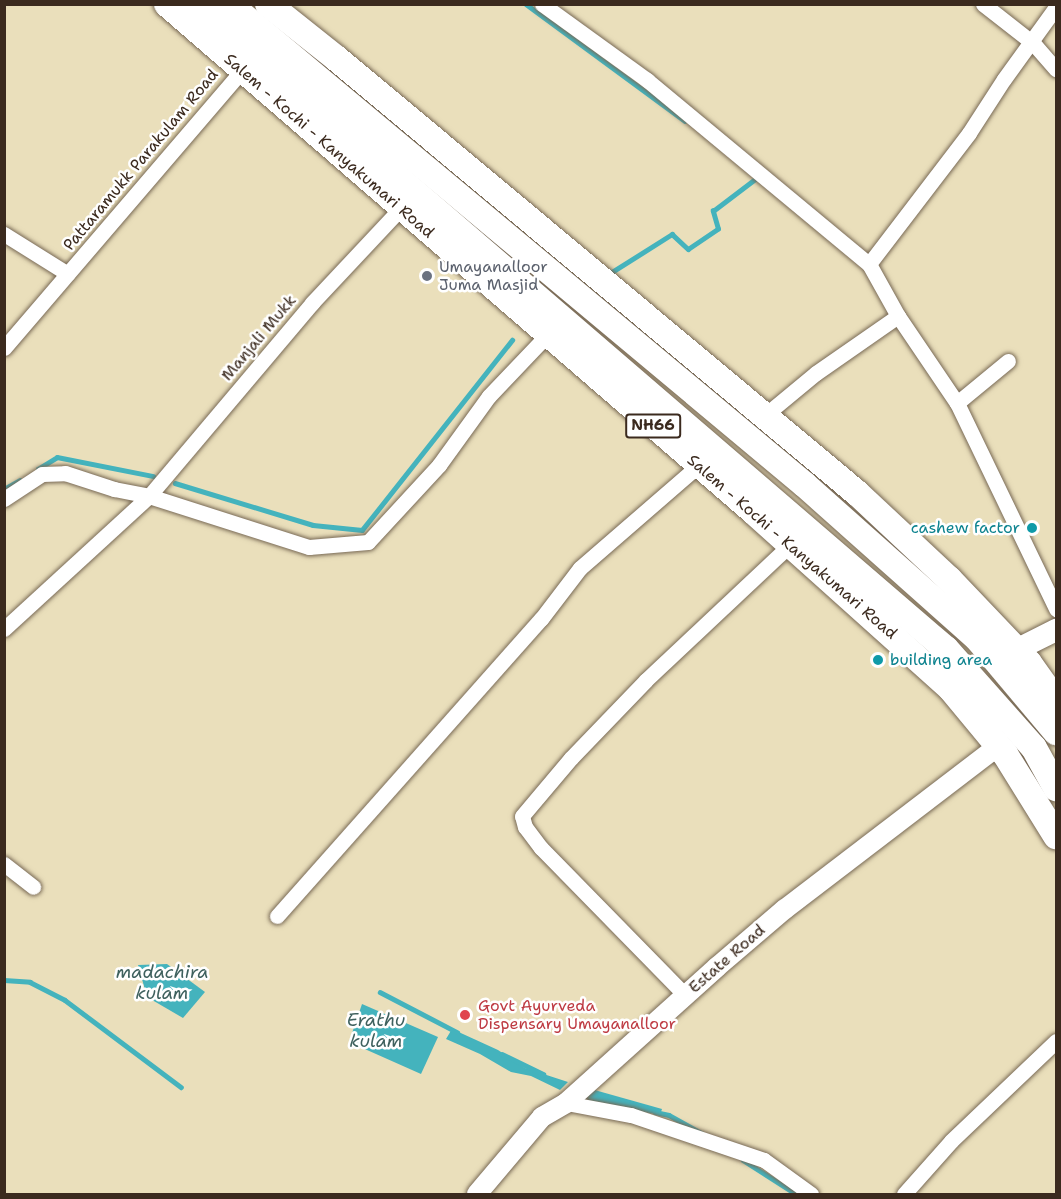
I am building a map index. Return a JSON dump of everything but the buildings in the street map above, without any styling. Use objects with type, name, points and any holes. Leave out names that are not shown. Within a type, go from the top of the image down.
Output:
[{"type":"highway","name":"Salem - Kochi - Kanyakumari Road","points":[[167,4],[790,544],[951,689],[998,746],[1034,797],[1056,836]]},
{"type":"highway","points":[[196,4],[946,650],[1034,748],[1056,788]]},
{"type":"highway","points":[[229,4],[805,484],[977,638],[1056,732]]},
{"type":"highway","points":[[282,9],[865,501],[949,579],[1016,650],[1056,701]]},
{"type":"main road","points":[[1016,650],[1056,630]]},
{"type":"street","points":[[542,4],[647,80],[869,264],[898,316],[957,402],[1056,609]]},
{"type":"street","points":[[983,4],[1033,43],[1056,69]]},
{"type":"street","points":[[869,264],[969,133],[1004,79],[1033,43],[1056,8]]},
{"type":"street","name":"Pattaramukk Parakulam Road","points":[[4,348],[242,70]]},
{"type":"street","name":"Manjali Mukk","points":[[4,629],[149,496],[312,303],[401,208]]},
{"type":"street","points":[[4,234],[68,274]]},
{"type":"street","points":[[764,417],[816,373],[898,316]]},
{"type":"street","points":[[4,499],[42,474],[65,473],[114,489],[149,496],[309,547],[368,542],[439,465],[489,396],[547,335]]},
{"type":"street","points":[[957,402],[1008,361]]},
{"type":"street","points":[[277,916],[541,619],[580,568],[699,465]]},
{"type":"street","points":[[685,995],[541,848],[525,827],[522,816],[571,758],[646,680],[790,544]]},
{"type":"street","name":"Estate Road","points":[[477,1194],[542,1118],[566,1103],[685,995],[785,909],[998,746]]},
{"type":"street","points":[[4,864],[33,887]]},
{"type":"street","points":[[904,1194],[951,1142],[1056,1041]]},
{"type":"street","points":[[566,1103],[631,1115],[712,1145],[764,1160],[811,1194]]},
{"type":"water","name":"madachira kulam","points":[[167,964],[205,992],[183,1018],[147,997],[138,965]]},
{"type":"water","name":"Erathu kulam","points":[[362,1004],[438,1037],[421,1074],[349,1042]]},
{"type":"water","points":[[452,1029],[498,1050],[525,1068],[568,1082],[560,1090],[531,1076],[511,1072],[480,1054],[446,1039]]},
{"type":"water","points":[[591,1089],[662,1109],[660,1115],[578,1100]]},
{"type":"waterway","points":[[526,4],[685,121]]},
{"type":"waterway","points":[[612,272],[672,234],[688,249],[718,229],[713,211],[758,177]]},
{"type":"waterway","points":[[175,483],[313,525],[362,530],[512,340]]},
{"type":"waterway","points":[[38,469],[57,457],[153,476]]},
{"type":"waterway","points":[[4,489],[20,480]]},
{"type":"waterway","points":[[4,980],[30,982],[65,1000],[181,1087]]},
{"type":"waterway","points":[[380,992],[457,1032]]},
{"type":"waterway","points":[[502,1054],[543,1074]]},
{"type":"waterway","points":[[655,1112],[669,1115],[702,1133]]},
{"type":"waterway","points":[[743,1160],[796,1194]]},
{"type":"place","name":"Umayanalloor Juma Masjid","points":[[427,276]]},
{"type":"place","name":"cashew factor","points":[[1032,528]]},
{"type":"place","name":"building area","points":[[878,660]]},
{"type":"place","name":"Govt Ayurveda Dispensary Umayanalloor","points":[[465,1015]]}]
